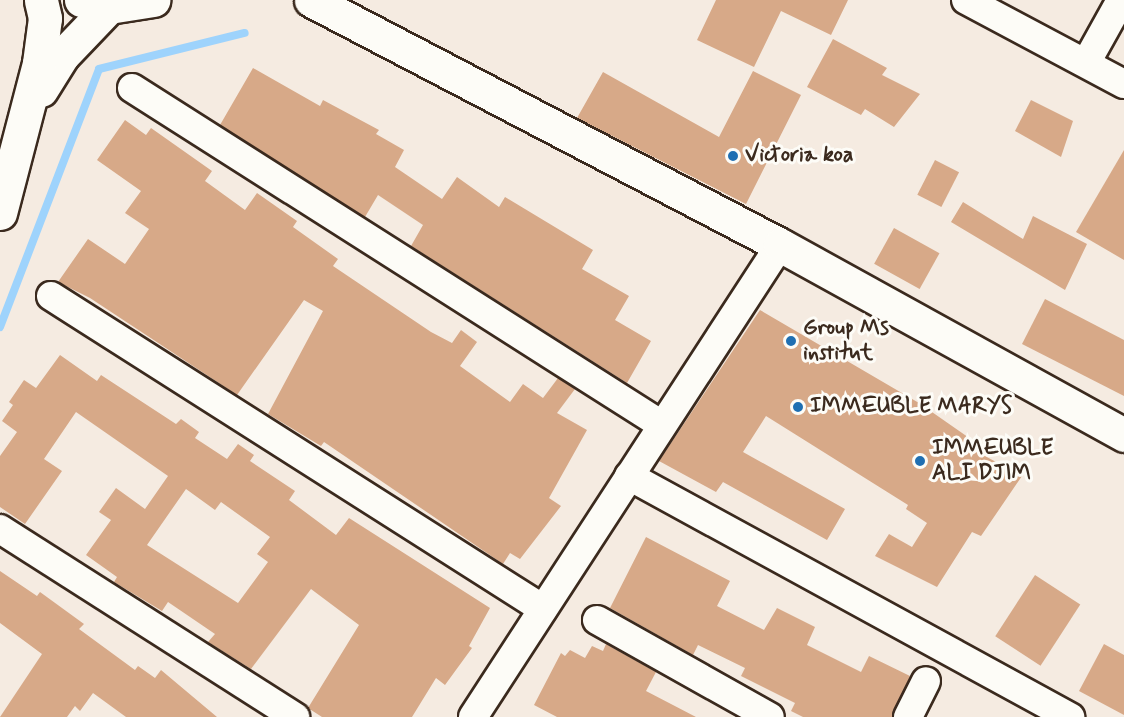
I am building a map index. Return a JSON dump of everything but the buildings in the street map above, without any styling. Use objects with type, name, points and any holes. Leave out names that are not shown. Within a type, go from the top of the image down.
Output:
[{"type":"street","points":[[0,213],[23,136],[41,52],[45,18],[41,0]]},
{"type":"street","points":[[23,136],[62,56],[95,4],[153,0]]},
{"type":"street","points":[[311,0],[780,245],[1124,435]]},
{"type":"street","points":[[966,0],[1124,84]]},
{"type":"street","points":[[1086,63],[1121,0]]},
{"type":"street","points":[[132,88],[662,425]]},
{"type":"street","points":[[473,717],[780,245]]},
{"type":"street","points":[[51,296],[543,609]]},
{"type":"street","points":[[629,476],[1070,717]]},
{"type":"street","points":[[0,529],[295,717]]},
{"type":"street","points":[[597,620],[770,717]]},
{"type":"street","points":[[908,717],[926,681]]},
{"type":"waterway","points":[[0,327],[99,69],[245,33]]},
{"type":"place","name":"Victoria koa","points":[[733,156]]},
{"type":"place","name":"Group Ms institut","points":[[791,341]]},
{"type":"place","name":"IMMEUBLE MARYS","points":[[798,407]]},
{"type":"place","name":"IMMEUBLE ALI DJIM","points":[[920,461]]}]
